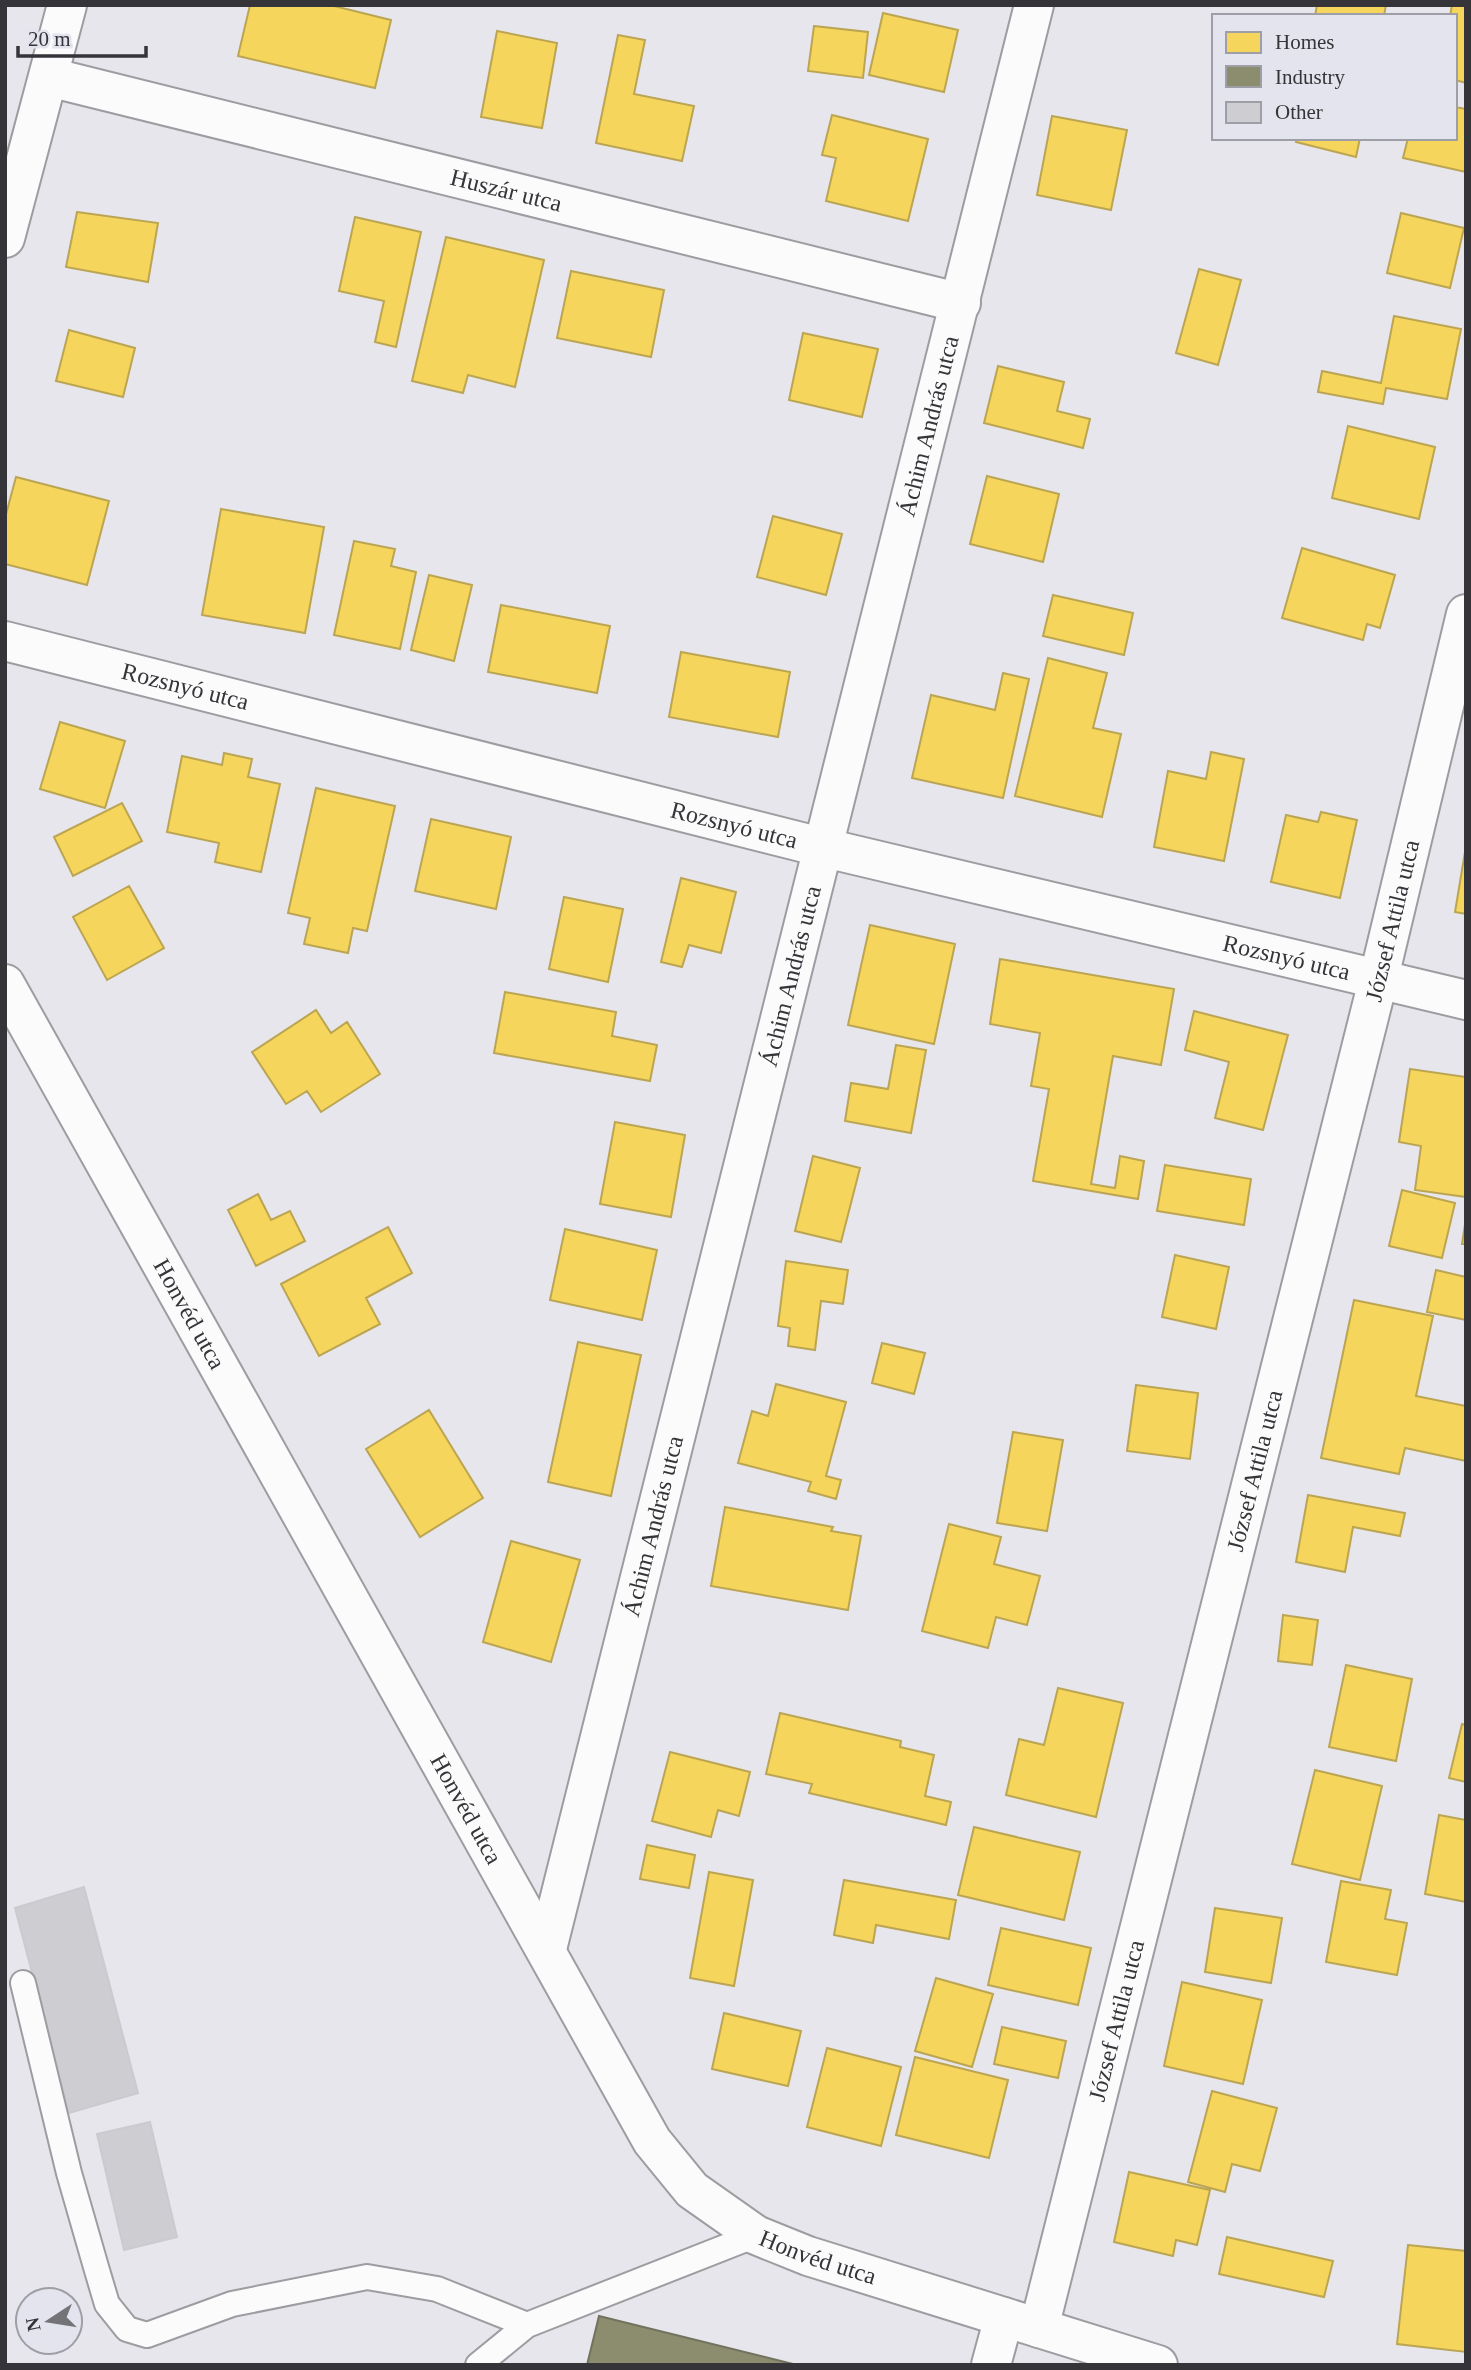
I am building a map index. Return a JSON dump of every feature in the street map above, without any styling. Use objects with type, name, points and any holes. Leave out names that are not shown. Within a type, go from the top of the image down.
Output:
[{"type":"street","points":[[5,238],[67,5]]},
{"type":"street","name":"Áchim András utca","points":[[547,1949],[1034,5]]},
{"type":"street","name":"Huszár utca","points":[[49,77],[961,303]]},
{"type":"street","name":"József Attila utca","points":[[991,2365],[1021,2323],[1379,977],[1466,614]]},
{"type":"street","name":"Rozsnyó utca","points":[[5,641],[821,847],[1379,977],[1466,1000]]},
{"type":"street","name":"Honvéd utca","points":[[5,984],[652,2141],[692,2190],[756,2235],[808,2256],[1158,2365]]},
{"type":"lane","points":[[23,1983],[69,2173],[107,2304],[127,2329],[148,2335],[232,2304],[367,2277],[437,2288],[527,2325]]},
{"type":"lane","points":[[478,2365],[527,2325],[756,2235]]},
{"type":"building: Homes","points":[[250,5],[330,5],[391,20],[375,88],[238,56]]},
{"type":"building: Homes","points":[[1317,5],[1386,5],[1384,14],[1315,14]]},
{"type":"building: Homes","points":[[1452,5],[1466,5],[1466,83],[1457,81],[1457,14],[1450,14]]},
{"type":"building: Homes","points":[[883,13],[958,30],[944,92],[869,75]]},
{"type":"building: Homes","points":[[814,26],[868,32],[863,78],[808,71]]},
{"type":"building: Homes","points":[[497,31],[557,43],[542,128],[481,117]]},
{"type":"building: Homes","points":[[618,35],[645,40],[634,94],[694,106],[682,161],[596,143]]},
{"type":"building: Homes","points":[[1457,107],[1466,109],[1466,172],[1403,158],[1408,140],[1457,140]]},
{"type":"building: Homes","points":[[832,115],[928,139],[908,221],[826,201],[836,158],[822,155]]},
{"type":"building: Homes","points":[[1052,116],[1127,130],[1111,210],[1037,195]]},
{"type":"building: Homes","points":[[1296,140],[1360,140],[1356,157]]},
{"type":"building: Homes","points":[[77,212],[158,223],[148,282],[66,267]]},
{"type":"building: Homes","points":[[1401,213],[1464,228],[1450,288],[1387,273]]},
{"type":"building: Homes","points":[[355,217],[421,232],[396,347],[375,342],[384,301],[339,291]]},
{"type":"building: Homes","points":[[446,237],[544,260],[515,387],[468,375],[463,393],[412,381]]},
{"type":"building: Homes","points":[[1199,269],[1241,280],[1218,365],[1176,353]]},
{"type":"building: Homes","points":[[571,271],[664,290],[651,357],[557,338]]},
{"type":"building: Homes","points":[[1394,316],[1461,329],[1447,399],[1386,388],[1383,404],[1318,392],[1322,371],[1381,383]]},
{"type":"building: Homes","points":[[69,330],[135,348],[123,397],[56,381]]},
{"type":"building: Homes","points":[[803,333],[878,349],[862,417],[789,400]]},
{"type":"building: Homes","points":[[998,366],[1064,382],[1057,411],[1090,419],[1083,448],[984,423]]},
{"type":"building: Homes","points":[[1348,426],[1435,447],[1419,519],[1332,498]]},
{"type":"building: Homes","points":[[987,476],[1059,494],[1043,562],[970,544]]},
{"type":"building: Homes","points":[[16,477],[109,501],[87,585],[5,564],[5,518]]},
{"type":"building: Homes","points":[[221,509],[324,527],[305,633],[202,615]]},
{"type":"building: Homes","points":[[773,516],[842,534],[826,595],[757,577]]},
{"type":"building: Homes","points":[[354,541],[395,549],[391,566],[416,572],[400,649],[334,635]]},
{"type":"building: Homes","points":[[1302,548],[1395,575],[1380,628],[1367,624],[1363,640],[1282,618]]},
{"type":"building: Homes","points":[[429,575],[472,585],[454,661],[411,650]]},
{"type":"building: Homes","points":[[1053,595],[1133,613],[1124,655],[1043,636]]},
{"type":"building: Homes","points":[[501,605],[610,626],[597,693],[488,672]]},
{"type":"building: Homes","points":[[681,652],[790,672],[778,737],[669,717]]},
{"type":"building: Homes","points":[[1048,658],[1107,673],[1093,728],[1121,734],[1102,817],[1015,796]]},
{"type":"building: Homes","points":[[1003,673],[1029,679],[1003,798],[912,778],[931,695],[995,710]]},
{"type":"building: Homes","points":[[60,722],[125,741],[105,808],[40,789]]},
{"type":"building: Homes","points":[[1211,752],[1244,759],[1224,861],[1154,847],[1168,771],[1206,779]]},
{"type":"building: Homes","points":[[224,753],[252,759],[248,777],[280,784],[261,872],[215,862],[219,843],[167,832],[182,756],[222,765]]},
{"type":"building: Homes","points":[[316,788],[395,806],[367,931],[353,928],[348,953],[304,944],[310,918],[288,913]]},
{"type":"building: Homes","points":[[122,803],[142,841],[73,876],[54,837]]},
{"type":"building: Homes","points":[[1321,812],[1357,820],[1340,898],[1271,882],[1286,815],[1318,822]]},
{"type":"building: Homes","points":[[431,819],[511,837],[496,909],[415,891]]},
{"type":"building: Homes","points":[[1466,846],[1466,914],[1455,912]]},
{"type":"building: Homes","points":[[681,878],[736,892],[721,953],[689,945],[682,967],[661,962]]},
{"type":"building: Homes","points":[[129,886],[164,948],[107,980],[73,917]]},
{"type":"building: Homes","points":[[564,897],[623,909],[608,982],[549,969]]},
{"type":"building: Homes","points":[[870,925],[955,944],[934,1044],[848,1025]]},
{"type":"building: Homes","points":[[1000,959],[1174,989],[1161,1065],[1113,1056],[1091,1184],[1115,1188],[1120,1156],[1144,1161],[1138,1199],[1033,1181],[1049,1089],[1031,1086],[1040,1033],[990,1024]]},
{"type":"building: Homes","points":[[505,992],[616,1012],[612,1036],[657,1045],[650,1081],[494,1053]]},
{"type":"building: Homes","points":[[316,1010],[331,1033],[347,1022],[380,1074],[321,1112],[307,1091],[286,1104],[252,1052]]},
{"type":"building: Homes","points":[[1194,1011],[1288,1035],[1263,1130],[1215,1118],[1229,1062],[1185,1050]]},
{"type":"building: Homes","points":[[896,1045],[926,1050],[911,1133],[845,1121],[851,1083],[888,1089]]},
{"type":"building: Homes","points":[[1410,1069],[1466,1077],[1466,1197],[1415,1190],[1421,1146],[1399,1142]]},
{"type":"building: Homes","points":[[615,1122],[685,1135],[671,1217],[600,1204]]},
{"type":"building: Homes","points":[[813,1156],[860,1168],[841,1242],[795,1231]]},
{"type":"building: Homes","points":[[1165,1165],[1251,1179],[1244,1225],[1157,1211]]},
{"type":"building: Homes","points":[[1402,1190],[1455,1203],[1442,1258],[1389,1246]]},
{"type":"building: Homes","points":[[258,1194],[271,1220],[290,1211],[305,1241],[256,1266],[228,1210]]},
{"type":"building: Homes","points":[[1466,1218],[1466,1244],[1462,1244]]},
{"type":"building: Homes","points":[[388,1227],[412,1273],[366,1298],[380,1324],[319,1356],[281,1284]]},
{"type":"building: Homes","points":[[565,1229],[657,1250],[642,1320],[550,1300]]},
{"type":"building: Homes","points":[[1175,1255],[1229,1267],[1216,1329],[1162,1317]]},
{"type":"building: Homes","points":[[786,1261],[848,1270],[843,1304],[821,1301],[815,1350],[788,1346],[790,1328],[778,1326]]},
{"type":"building: Homes","points":[[1436,1270],[1466,1277],[1466,1320],[1427,1312]]},
{"type":"building: Homes","points":[[1354,1300],[1433,1316],[1416,1396],[1466,1406],[1466,1461],[1405,1448],[1399,1474],[1321,1458]]},
{"type":"building: Homes","points":[[578,1342],[641,1355],[611,1496],[548,1482]]},
{"type":"building: Homes","points":[[882,1343],[925,1353],[914,1394],[872,1383]]},
{"type":"building: Homes","points":[[776,1384],[846,1402],[826,1476],[841,1480],[836,1499],[808,1491],[811,1482],[738,1463],[752,1411],[768,1416]]},
{"type":"building: Homes","points":[[1136,1385],[1198,1393],[1190,1459],[1127,1451]]},
{"type":"building: Homes","points":[[429,1410],[483,1498],[420,1537],[366,1449]]},
{"type":"building: Homes","points":[[1013,1432],[1063,1440],[1047,1531],[997,1523]]},
{"type":"building: Homes","points":[[1308,1495],[1405,1513],[1400,1536],[1353,1527],[1345,1572],[1296,1562]]},
{"type":"building: Homes","points":[[725,1507],[833,1527],[831,1531],[861,1536],[848,1610],[711,1586]]},
{"type":"building: Homes","points":[[949,1524],[1001,1537],[994,1564],[1040,1576],[1027,1625],[996,1617],[988,1648],[922,1631]]},
{"type":"building: Homes","points":[[511,1541],[580,1560],[551,1662],[483,1642]]},
{"type":"building: Homes","points":[[1283,1615],[1318,1620],[1312,1665],[1278,1661]]},
{"type":"building: Homes","points":[[1346,1665],[1412,1679],[1396,1761],[1329,1747]]},
{"type":"building: Homes","points":[[1058,1688],[1123,1703],[1096,1817],[1006,1795],[1019,1739],[1044,1745]]},
{"type":"building: Homes","points":[[780,1713],[901,1741],[900,1747],[934,1755],[925,1796],[951,1802],[946,1825],[809,1793],[812,1784],[766,1774]]},
{"type":"building: Homes","points":[[1462,1724],[1466,1725],[1466,1782],[1449,1778]]},
{"type":"building: Homes","points":[[670,1752],[750,1772],[739,1816],[718,1810],[711,1837],[652,1821]]},
{"type":"building: Homes","points":[[1315,1770],[1382,1786],[1360,1880],[1292,1864]]},
{"type":"building: Homes","points":[[1439,1815],[1466,1820],[1466,1902],[1425,1894]]},
{"type":"building: Homes","points":[[974,1827],[1080,1852],[1064,1920],[958,1895]]},
{"type":"building: Homes","points":[[647,1845],[695,1855],[689,1888],[640,1879]]},
{"type":"building: Homes","points":[[709,1872],[753,1880],[734,1986],[690,1978]]},
{"type":"building: Homes","points":[[844,1880],[956,1900],[949,1939],[876,1925],[873,1943],[834,1935]]},
{"type":"building: Homes","points":[[1341,1881],[1391,1890],[1385,1919],[1407,1923],[1397,1975],[1326,1962]]},
{"type":"building: Homes","points":[[1215,1908],[1282,1918],[1271,1983],[1205,1972]]},
{"type":"building: Homes","points":[[1001,1928],[1091,1948],[1078,2005],[988,1985]]},
{"type":"building: Homes","points":[[936,1978],[993,1994],[972,2067],[915,2051]]},
{"type":"building: Homes","points":[[1182,1982],[1262,2000],[1243,2084],[1164,2066]]},
{"type":"building: Homes","points":[[724,2013],[801,2031],[788,2086],[712,2069]]},
{"type":"building: Homes","points":[[1002,2027],[1066,2041],[1058,2078],[994,2064]]},
{"type":"building: Homes","points":[[827,2048],[901,2067],[881,2146],[807,2127]]},
{"type":"building: Homes","points":[[915,2057],[1008,2080],[989,2158],[896,2135]]},
{"type":"building: Homes","points":[[1212,2091],[1277,2108],[1260,2171],[1232,2164],[1225,2192],[1188,2182]]},
{"type":"building: Homes","points":[[1129,2172],[1210,2190],[1197,2245],[1176,2240],[1173,2256],[1114,2242]]},
{"type":"building: Homes","points":[[1227,2237],[1333,2261],[1324,2297],[1219,2274]]},
{"type":"building: Homes","points":[[1408,2245],[1466,2251],[1466,2352],[1397,2344]]},
{"type":"building: Industry","points":[[599,2316],[797,2365],[587,2365]]},
{"type":"building: Other","points":[[84,1887],[138,2093],[69,2113],[15,1908]]},
{"type":"building: Other","points":[[150,2122],[177,2237],[124,2250],[97,2134]]}]
